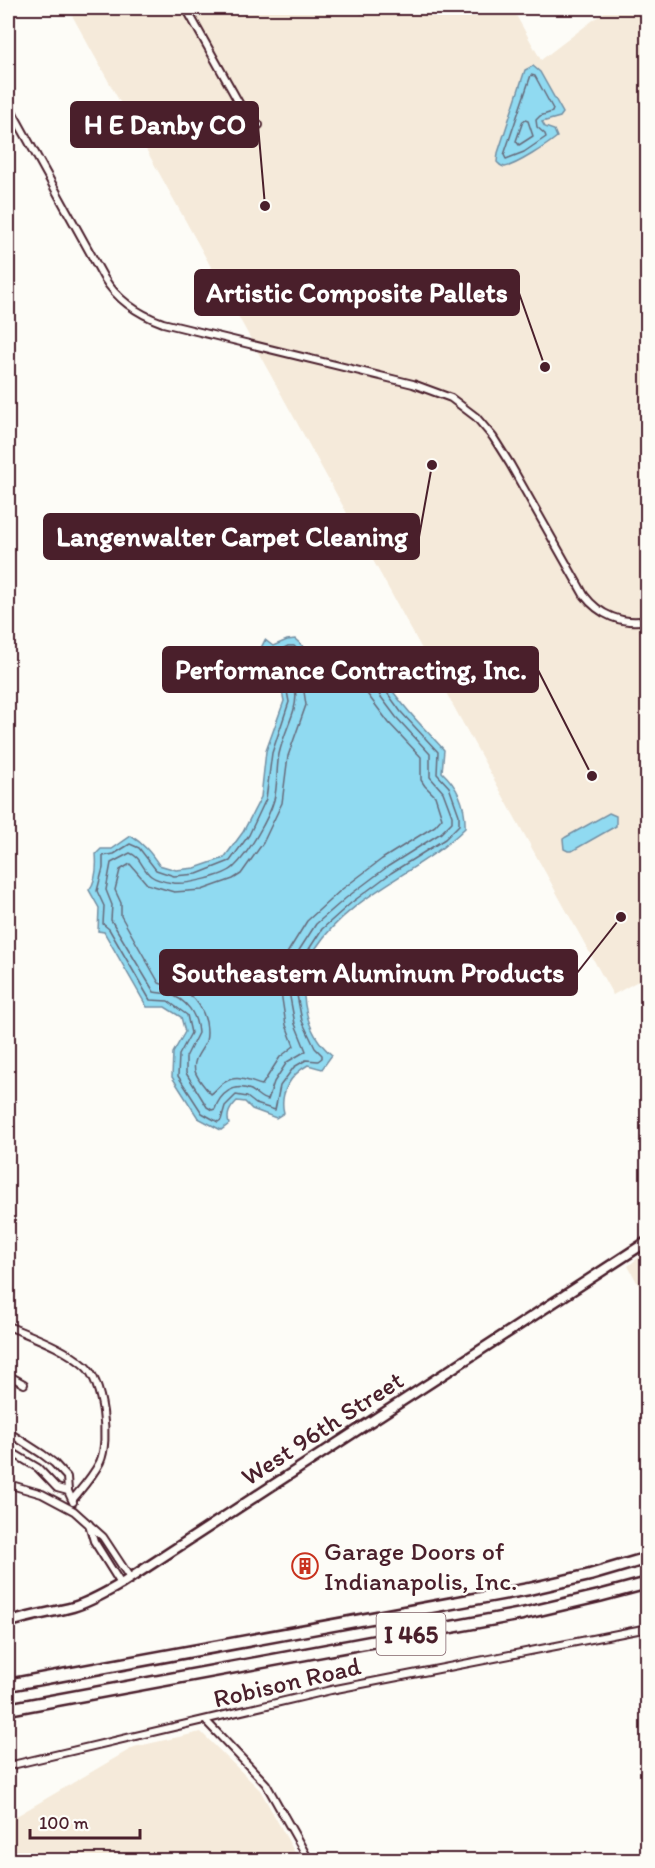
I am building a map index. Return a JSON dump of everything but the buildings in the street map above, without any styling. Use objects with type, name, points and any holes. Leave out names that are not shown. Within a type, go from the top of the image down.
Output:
[{"type":"highway","name":"I 465","points":[[12,1684],[529,1589],[590,1575],[648,1558]]},
{"type":"highway","name":"I 465","points":[[8,1709],[522,1614],[648,1583]]},
{"type":"street","points":[[186,8],[239,103],[259,125]]},
{"type":"street","points":[[8,104],[104,278],[116,295],[131,308],[163,323],[413,384],[451,398],[476,417],[493,437],[590,602],[602,613],[619,620],[631,622],[648,620]]},
{"type":"street","name":"West 96th Street","points":[[8,1623],[96,1599],[648,1241]]},
{"type":"street","points":[[8,1326],[58,1348],[84,1365],[93,1376],[99,1394],[105,1435],[100,1460],[73,1499]]},
{"type":"street","points":[[8,1375],[24,1384]]},
{"type":"street","points":[[8,1432],[54,1463],[67,1477],[68,1491],[73,1499],[74,1511]]},
{"type":"street","points":[[8,1450],[38,1468],[57,1488],[68,1491]]},
{"type":"street","points":[[8,1484],[42,1494],[74,1511],[103,1537],[130,1578]]},
{"type":"street","points":[[89,1524],[94,1541],[121,1584]]},
{"type":"street","name":"Robison Road","points":[[8,1766],[341,1688],[648,1628]]},
{"type":"street","points":[[206,1721],[266,1784],[309,1860]]},
{"type":"shaded area","points":[[68,8],[512,8],[541,60],[609,8],[647,8],[647,976],[613,995]]},
{"type":"shaded area","points":[[647,1251],[647,1300],[628,1266]]},
{"type":"shaded area","points":[[201,1732],[260,1790],[299,1860],[8,1860],[8,1821],[134,1747]]},
{"type":"water","points":[[533,66],[540,72],[563,113],[560,117],[542,122],[545,127],[554,130],[557,137],[524,159],[502,167],[497,162],[498,153],[525,70]]},
{"type":"water","points":[[295,639],[314,654],[332,655],[350,651],[369,664],[381,676],[444,750],[442,772],[453,784],[460,798],[465,828],[428,858],[348,912],[331,929],[308,960],[304,1000],[306,1012],[317,1039],[332,1055],[322,1069],[308,1065],[291,1080],[283,1099],[284,1113],[276,1118],[252,1109],[245,1102],[237,1101],[229,1111],[229,1124],[221,1130],[198,1118],[172,1077],[173,1053],[185,1032],[181,1017],[165,1007],[147,1007],[104,932],[98,931],[99,908],[89,890],[95,877],[96,854],[101,849],[112,849],[131,836],[147,849],[159,865],[176,870],[195,868],[224,858],[243,832],[261,797],[266,751],[284,701],[279,676],[260,650],[265,640],[273,646]]},
{"type":"water","points":[[609,813],[616,816],[616,826],[572,851],[564,849],[563,839]]},
{"type":"place","name":"H E Danby CO","points":[[265,206]]},
{"type":"place","name":"Artistic Composite Pallets","points":[[545,367]]},
{"type":"place","name":"Langenwalter Carpet Cleaning","points":[[432,465]]},
{"type":"place","name":"Performance Contracting, Inc.","points":[[592,776]]},
{"type":"place","name":"Southeastern Aluminum Products","points":[[621,917]]},
{"type":"place","name":"Garage Doors of Indianapolis, Inc.","points":[[305,1566]]}]
